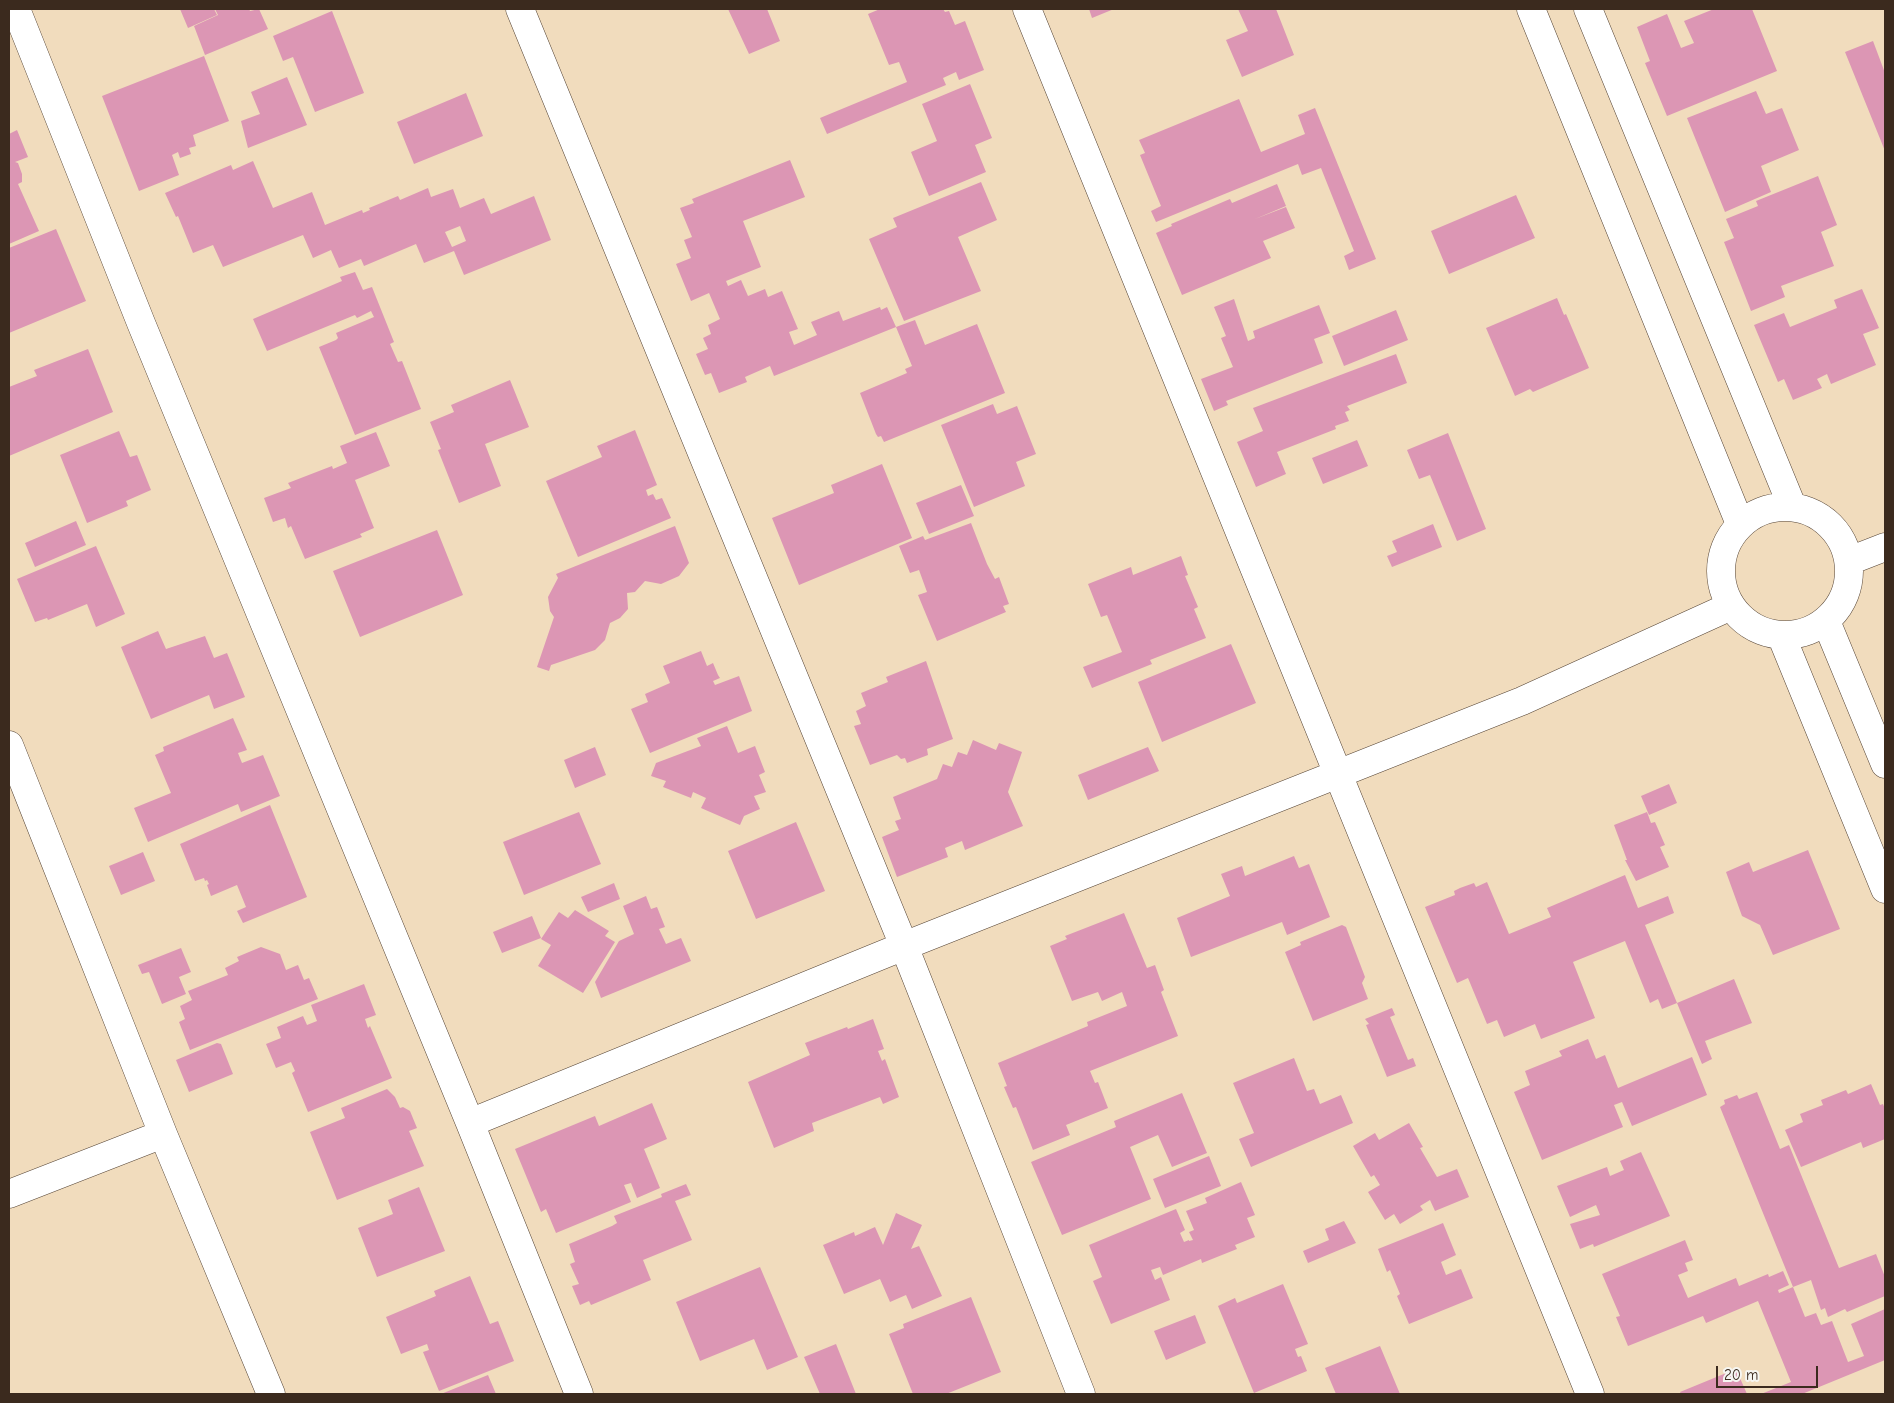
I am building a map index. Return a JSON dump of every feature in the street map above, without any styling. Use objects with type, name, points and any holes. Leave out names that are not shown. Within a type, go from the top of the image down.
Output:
[{"type":"street","points":[[16,9],[145,333],[470,1123],[579,1394]]},
{"type":"street","points":[[520,9],[904,946],[1081,1394]]},
{"type":"street","points":[[1027,9],[1590,1394]]},
{"type":"street","points":[[1531,9],[1740,524]]},
{"type":"street","points":[[1588,9],[1792,506]]},
{"type":"street","points":[[1792,506],[1819,515],[1840,535],[1850,561],[1849,578],[1846,594],[1838,608],[1826,621],[1805,632],[1781,635],[1752,627],[1731,606],[1721,582],[1722,557],[1732,534],[1740,524],[1764,509],[1792,506]]},
{"type":"street","points":[[1850,561],[1885,547]]},
{"type":"street","points":[[470,1123],[904,946],[1338,773],[1522,702],[1731,606]]},
{"type":"street","points":[[1826,621],[1885,764]]},
{"type":"street","points":[[1781,635],[1885,889]]},
{"type":"street","points":[[9,745],[163,1134],[271,1394]]},
{"type":"street","points":[[9,1194],[163,1134]]},
{"type":"building","points":[[180,9],[214,9],[217,15],[188,28]]},
{"type":"building","points":[[215,9],[249,9],[250,11],[259,9],[268,29],[205,55],[194,26],[218,15]]},
{"type":"building","points":[[728,9],[767,9],[780,41],[749,54]]},
{"type":"building","points":[[880,9],[943,9],[945,12],[949,11],[955,25],[965,21],[984,70],[959,80],[956,72],[943,78],[946,85],[827,134],[820,118],[907,82],[899,62],[889,65],[868,14]]},
{"type":"building","points":[[1089,9],[1114,9],[1092,18]]},
{"type":"building","points":[[1238,9],[1276,9],[1294,55],[1242,77],[1226,40],[1248,31]]},
{"type":"building","points":[[1714,9],[1752,9],[1777,71],[1667,116],[1645,63],[1650,61],[1637,27],[1667,14],[1681,48],[1694,43],[1684,21]]},
{"type":"building","points":[[332,11],[364,93],[315,112],[293,57],[283,61],[273,36]]},
{"type":"building","points":[[1873,41],[1885,73],[1885,151],[1845,52]]},
{"type":"building","points":[[204,56],[229,121],[193,135],[196,146],[189,148],[191,154],[180,158],[178,152],[172,155],[179,175],[139,191],[102,96]]},
{"type":"building","points":[[287,77],[307,125],[248,148],[241,121],[260,114],[251,92]]},
{"type":"building","points":[[970,84],[992,138],[975,145],[986,172],[929,196],[911,152],[937,141],[922,104]]},
{"type":"building","points":[[1756,91],[1766,114],[1782,108],[1799,150],[1761,166],[1771,192],[1725,212],[1687,118]]},
{"type":"building","points":[[466,93],[483,136],[414,164],[397,122]]},
{"type":"building","points":[[1239,99],[1261,152],[1305,134],[1298,115],[1315,108],[1376,259],[1349,270],[1344,256],[1354,251],[1321,168],[1302,175],[1298,164],[1156,222],[1151,211],[1161,206],[1140,155],[1145,153],[1139,140]]},
{"type":"building","points":[[17,130],[28,157],[15,162],[18,163],[22,174],[22,182],[18,184],[39,231],[9,244],[9,134]]},
{"type":"building","points":[[790,160],[805,197],[743,221],[761,267],[726,281],[728,286],[741,280],[748,296],[765,289],[768,297],[782,291],[798,329],[789,332],[794,345],[817,335],[811,322],[839,311],[843,321],[880,307],[881,310],[887,307],[896,327],[774,376],[770,366],[745,377],[747,382],[719,393],[711,373],[705,375],[696,354],[708,349],[703,338],[711,334],[708,325],[720,319],[709,293],[691,301],[676,264],[691,258],[684,240],[692,237],[680,208],[694,203],[692,199]]},
{"type":"building","points":[[253,161],[273,208],[312,192],[325,225],[362,210],[363,213],[370,210],[369,208],[398,196],[400,200],[428,188],[431,197],[453,189],[460,208],[484,198],[491,214],[534,196],[551,240],[464,275],[454,251],[424,263],[416,244],[364,266],[361,259],[339,268],[331,250],[313,258],[303,235],[223,267],[213,245],[193,253],[178,216],[176,217],[165,193],[231,165],[233,170]],"holes":[[[460,226],[466,241],[452,247],[445,232]]]},
{"type":"building","points":[[1818,176],[1837,225],[1821,232],[1834,266],[1781,286],[1785,297],[1751,311],[1724,242],[1734,238],[1726,219],[1758,206],[1756,201]]},
{"type":"building","points":[[981,182],[997,220],[958,237],[981,291],[904,321],[869,239],[897,227],[893,218]]},
{"type":"building","points":[[1277,184],[1286,206],[1255,219],[1286,207],[1295,228],[1263,241],[1271,258],[1182,295],[1156,233],[1172,226],[1171,224],[1230,199],[1232,203]]},
{"type":"building","points":[[1516,195],[1535,238],[1449,274],[1431,231]]},
{"type":"building","points":[[56,229],[86,301],[9,333],[9,248]]},
{"type":"building","points":[[355,272],[363,290],[372,287],[394,342],[390,344],[398,362],[402,361],[421,409],[355,435],[319,347],[336,340],[338,338],[336,333],[374,317],[371,311],[357,318],[355,315],[267,351],[253,319],[342,281],[340,277]]},
{"type":"building","points":[[1862,289],[1879,328],[1863,334],[1876,365],[1831,384],[1827,374],[1817,379],[1822,388],[1793,400],[1784,379],[1778,382],[1754,325],[1784,313],[1790,327],[1837,308],[1834,300]]},
{"type":"building","points":[[1557,298],[1564,315],[1566,314],[1589,368],[1533,392],[1530,389],[1515,396],[1486,328]]},
{"type":"building","points":[[1234,299],[1248,341],[1255,338],[1253,331],[1319,305],[1330,333],[1314,339],[1323,363],[1226,401],[1228,405],[1214,411],[1201,379],[1233,367],[1221,338],[1226,336],[1214,307]]},
{"type":"building","points":[[1396,310],[1408,340],[1344,366],[1332,336]]},
{"type":"building","points":[[915,320],[925,345],[977,324],[1005,393],[884,442],[881,436],[878,437],[876,434],[860,393],[907,373],[905,369],[912,366],[896,327]]},
{"type":"building","points":[[88,349],[113,412],[9,456],[9,387],[37,376],[34,370]]},
{"type":"building","points":[[1396,354],[1407,383],[1347,406],[1350,410],[1345,412],[1349,421],[1335,426],[1336,429],[1277,452],[1286,474],[1256,487],[1237,442],[1263,431],[1253,408]]},
{"type":"building","points":[[510,380],[529,427],[485,444],[501,486],[459,503],[438,450],[441,449],[430,422],[454,412],[451,405]]},
{"type":"building","points":[[993,404],[997,414],[1017,406],[1036,454],[1016,462],[1025,486],[974,507],[941,425]]},
{"type":"building","points":[[635,430],[657,485],[646,490],[648,496],[653,494],[656,500],[662,498],[671,518],[578,557],[546,481],[602,457],[597,446]]},
{"type":"building","points":[[119,431],[130,457],[137,455],[151,490],[126,501],[128,506],[87,523],[60,455]]},
{"type":"building","points":[[376,432],[390,466],[355,480],[374,528],[360,534],[362,537],[305,559],[291,526],[288,528],[285,518],[273,522],[264,498],[291,488],[288,483],[332,466],[333,469],[347,463],[340,446]]},
{"type":"building","points":[[1448,433],[1486,529],[1457,541],[1430,475],[1419,479],[1407,450]]},
{"type":"building","points":[[1357,440],[1368,466],[1323,484],[1312,458]]},
{"type":"building","points":[[882,464],[912,538],[799,585],[772,518],[834,493],[831,485]]},
{"type":"building","points":[[961,485],[974,516],[929,534],[916,503]]},
{"type":"building","points":[[76,521],[86,545],[35,567],[25,543]]},
{"type":"building","points":[[971,523],[987,564],[995,579],[999,577],[1009,604],[1003,606],[1006,612],[937,641],[918,595],[927,592],[919,570],[910,573],[899,546],[923,536],[925,540]]},
{"type":"building","points":[[1433,524],[1442,547],[1392,567],[1387,556],[1397,552],[1392,541]]},
{"type":"building","points":[[675,526],[689,563],[679,576],[661,584],[645,581],[635,592],[627,593],[628,609],[620,618],[610,623],[605,640],[595,650],[551,665],[549,671],[537,667],[554,617],[550,611],[548,597],[558,578],[556,574]]},
{"type":"building","points":[[437,530],[463,595],[360,637],[333,571]]},
{"type":"building","points":[[96,546],[125,614],[96,627],[87,604],[48,620],[47,618],[35,622],[17,579]]},
{"type":"building","points":[[1181,556],[1188,575],[1185,576],[1198,607],[1194,609],[1206,638],[1150,660],[1152,664],[1092,688],[1083,667],[1122,652],[1107,615],[1101,617],[1088,584],[1131,567],[1133,575]]},
{"type":"building","points":[[158,631],[166,649],[205,636],[214,658],[227,653],[245,697],[214,709],[209,695],[151,719],[121,647]]},
{"type":"building","points":[[1231,644],[1256,703],[1162,742],[1138,682]]},
{"type":"building","points":[[701,651],[707,666],[713,663],[720,678],[713,681],[715,685],[739,676],[752,711],[650,753],[631,709],[648,702],[645,694],[670,683],[663,666]]},
{"type":"building","points":[[926,661],[953,739],[927,749],[928,755],[907,763],[905,758],[901,759],[897,755],[870,765],[854,726],[861,724],[856,711],[866,706],[861,693],[888,682],[886,677]]},
{"type":"building","points":[[233,718],[247,750],[238,753],[242,763],[263,755],[280,796],[241,812],[238,804],[148,842],[134,808],[171,793],[155,755],[164,751],[163,747]]},
{"type":"building","points":[[727,726],[738,753],[755,746],[765,772],[759,775],[766,792],[754,796],[760,809],[744,816],[740,825],[701,808],[706,798],[693,792],[691,798],[663,787],[666,781],[651,776],[656,763],[701,746],[697,738]]},
{"type":"building","points":[[973,740],[996,750],[999,743],[1022,752],[1008,792],[1023,826],[965,850],[962,841],[945,848],[948,857],[897,877],[882,837],[899,830],[895,821],[901,819],[893,797],[937,779],[943,764],[952,767],[958,752],[967,755]]},
{"type":"building","points":[[595,747],[606,775],[575,788],[564,760]]},
{"type":"building","points":[[1148,747],[1159,771],[1088,800],[1078,775]]},
{"type":"building","points":[[1669,784],[1677,803],[1649,815],[1641,796]]},
{"type":"building","points":[[270,805],[307,897],[243,923],[237,911],[246,907],[237,885],[211,896],[207,880],[205,881],[204,878],[195,881],[180,844]]},
{"type":"building","points":[[579,812],[601,864],[524,895],[503,842]]},
{"type":"building","points":[[1647,812],[1651,823],[1655,822],[1665,845],[1660,847],[1669,867],[1636,881],[1625,860],[1627,860],[1614,825]]},
{"type":"building","points":[[796,822],[825,891],[756,919],[728,851]]},
{"type":"building","points":[[1808,850],[1840,929],[1773,955],[1760,925],[1742,916],[1726,872],[1749,862],[1753,872]]},
{"type":"building","points":[[143,852],[155,881],[121,895],[109,866]]},
{"type":"building","points":[[1294,856],[1299,868],[1309,864],[1330,917],[1287,935],[1282,922],[1191,957],[1177,918],[1230,896],[1221,874],[1242,866],[1245,876]]},
{"type":"building","points":[[1625,875],[1638,908],[1668,896],[1674,913],[1645,925],[1677,1003],[1662,1009],[1658,999],[1650,1003],[1625,941],[1573,962],[1595,1018],[1541,1039],[1535,1024],[1504,1037],[1497,1020],[1487,1024],[1468,978],[1457,983],[1425,907],[1455,895],[1454,891],[1460,888],[1474,883],[1476,887],[1487,882],[1509,934],[1551,917],[1547,908]]},
{"type":"building","points":[[614,883],[620,899],[588,912],[581,897]]},
{"type":"building","points":[[646,896],[651,909],[657,907],[665,927],[659,929],[666,944],[681,938],[691,961],[601,998],[595,982],[619,941],[634,934],[623,906]]},
{"type":"building","points":[[575,910],[609,931],[605,936],[615,942],[583,993],[538,966],[551,945],[541,939],[559,912],[568,918]]},
{"type":"building","points":[[1124,913],[1147,968],[1155,965],[1164,990],[1161,992],[1178,1036],[1090,1071],[1095,1083],[1098,1082],[1108,1108],[1066,1125],[1070,1135],[1033,1150],[1016,1107],[1013,1108],[1004,1087],[1007,1086],[998,1063],[1088,1026],[1087,1022],[1127,1006],[1122,992],[1102,1001],[1098,992],[1072,1001],[1050,946],[1067,939],[1065,936]]},
{"type":"building","points":[[532,916],[541,938],[502,953],[493,932]]},
{"type":"building","points":[[1342,925],[1346,927],[1365,977],[1362,983],[1368,999],[1313,1021],[1285,952],[1301,945],[1300,942]]},
{"type":"building","points":[[261,947],[280,954],[286,970],[298,965],[304,980],[309,978],[318,999],[190,1050],[179,1022],[185,1019],[180,1006],[192,1000],[188,991],[228,975],[225,968],[239,961],[237,957]]},
{"type":"building","points":[[181,948],[191,972],[179,977],[186,994],[162,1004],[149,972],[142,974],[138,965]]},
{"type":"building","points":[[1734,979],[1752,1023],[1705,1041],[1712,1059],[1702,1064],[1677,1003]]},
{"type":"building","points":[[364,984],[376,1015],[365,1019],[368,1028],[370,1026],[392,1078],[308,1112],[292,1073],[295,1071],[291,1062],[276,1068],[266,1044],[281,1038],[277,1027],[303,1016],[307,1025],[317,1021],[311,1005]]},
{"type":"building","points":[[1392,1008],[1395,1015],[1390,1017],[1408,1060],[1413,1058],[1416,1066],[1387,1077],[1366,1025],[1369,1024],[1365,1019]]},
{"type":"building","points":[[873,1019],[884,1049],[878,1051],[882,1061],[885,1059],[899,1097],[883,1104],[880,1097],[812,1123],[814,1131],[774,1148],[748,1082],[810,1055],[805,1043]]},
{"type":"building","points":[[1588,1039],[1596,1059],[1605,1055],[1618,1088],[1692,1057],[1707,1095],[1632,1126],[1622,1102],[1614,1105],[1623,1127],[1542,1160],[1514,1092],[1530,1085],[1525,1071],[1562,1056],[1559,1051]]},
{"type":"building","points":[[217,1043],[221,1044],[233,1074],[189,1092],[176,1060]]},
{"type":"building","points":[[1294,1058],[1307,1091],[1314,1089],[1320,1104],[1341,1095],[1353,1123],[1251,1167],[1239,1139],[1254,1133],[1233,1083]]},
{"type":"building","points":[[1871,1084],[1880,1105],[1883,1104],[1885,1109],[1885,1139],[1863,1148],[1861,1142],[1801,1167],[1785,1130],[1803,1122],[1800,1114],[1823,1105],[1821,1100],[1846,1090],[1848,1094]]},
{"type":"building","points":[[387,1089],[395,1097],[400,1108],[403,1107],[410,1111],[417,1128],[409,1131],[424,1166],[337,1200],[310,1132],[345,1118],[341,1108]]},
{"type":"building","points":[[1757,1092],[1780,1149],[1789,1145],[1839,1268],[1876,1254],[1885,1277],[1885,1296],[1847,1312],[1845,1309],[1828,1317],[1825,1308],[1821,1310],[1811,1280],[1793,1287],[1720,1107],[1725,1104],[1724,1100],[1737,1095],[1739,1099]]},
{"type":"building","points":[[1182,1093],[1207,1153],[1172,1167],[1158,1135],[1130,1147],[1151,1199],[1062,1235],[1031,1162],[1116,1127],[1114,1121]]},
{"type":"building","points":[[652,1103],[667,1139],[644,1149],[660,1188],[637,1198],[631,1183],[624,1185],[631,1202],[556,1233],[546,1209],[541,1212],[515,1149],[595,1116],[599,1126]]},
{"type":"building","points":[[1409,1123],[1423,1147],[1420,1148],[1437,1177],[1457,1169],[1469,1197],[1435,1211],[1430,1200],[1420,1206],[1423,1210],[1400,1224],[1394,1214],[1385,1220],[1368,1192],[1380,1185],[1374,1175],[1371,1177],[1353,1146],[1375,1133],[1379,1140]]},
{"type":"building","points":[[1641,1152],[1670,1216],[1594,1247],[1593,1244],[1580,1249],[1570,1224],[1600,1215],[1596,1205],[1570,1217],[1557,1186],[1607,1167],[1610,1176],[1624,1170],[1620,1161]]},
{"type":"building","points":[[1209,1156],[1221,1186],[1165,1208],[1153,1179]]},
{"type":"building","points":[[1241,1182],[1255,1215],[1247,1218],[1255,1237],[1235,1245],[1237,1249],[1202,1263],[1201,1259],[1163,1275],[1160,1267],[1151,1270],[1155,1280],[1161,1277],[1170,1300],[1111,1324],[1093,1281],[1102,1277],[1089,1245],[1176,1209],[1185,1230],[1180,1233],[1184,1242],[1193,1240],[1189,1232],[1194,1230],[1186,1211],[1207,1203],[1205,1198]]},
{"type":"building","points":[[686,1184],[691,1195],[675,1201],[692,1240],[643,1260],[651,1280],[591,1305],[589,1301],[580,1305],[572,1286],[579,1284],[570,1264],[575,1262],[569,1244],[617,1223],[614,1216],[662,1197],[661,1194]]},
{"type":"building","points":[[419,1187],[445,1251],[377,1277],[358,1228],[393,1214],[388,1200]]},
{"type":"building","points":[[896,1213],[922,1225],[911,1249],[919,1246],[942,1296],[912,1309],[906,1295],[890,1302],[880,1279],[844,1294],[823,1245],[854,1232],[855,1236],[875,1227],[883,1245]]},
{"type":"building","points":[[1344,1221],[1356,1243],[1308,1263],[1303,1251],[1329,1240],[1325,1229]]},
{"type":"building","points":[[1443,1223],[1456,1255],[1441,1262],[1446,1275],[1461,1269],[1473,1298],[1409,1324],[1397,1296],[1400,1294],[1390,1270],[1387,1272],[1378,1249]]},
{"type":"building","points":[[1685,1240],[1693,1260],[1685,1263],[1688,1271],[1678,1275],[1688,1298],[1736,1278],[1739,1286],[1768,1274],[1769,1277],[1783,1271],[1789,1285],[1778,1290],[1779,1293],[1793,1287],[1805,1317],[1816,1313],[1821,1325],[1832,1321],[1848,1362],[1864,1356],[1851,1324],[1885,1309],[1885,1360],[1802,1394],[1761,1394],[1791,1382],[1758,1301],[1706,1323],[1703,1316],[1628,1346],[1616,1317],[1620,1316],[1602,1274]]},
{"type":"building","points":[[760,1267],[798,1357],[767,1370],[754,1339],[700,1361],[676,1302]]},
{"type":"building","points":[[470,1276],[490,1324],[498,1321],[514,1361],[439,1391],[423,1352],[429,1350],[427,1344],[401,1354],[386,1317],[436,1296],[434,1291]]},
{"type":"building","points":[[1283,1284],[1308,1344],[1295,1349],[1298,1357],[1301,1356],[1307,1371],[1254,1393],[1218,1306],[1235,1298],[1237,1303]]},
{"type":"building","points":[[971,1297],[1001,1372],[946,1394],[913,1394],[889,1334],[904,1328],[903,1324]]},
{"type":"building","points":[[1195,1315],[1206,1343],[1166,1360],[1154,1331]]},
{"type":"building","points":[[836,1344],[856,1394],[820,1394],[804,1357]]},
{"type":"building","points":[[1380,1346],[1400,1394],[1336,1394],[1325,1368]]},
{"type":"building","points":[[1736,1369],[1747,1394],[1681,1394],[1680,1392]]},
{"type":"building","points":[[488,1375],[496,1394],[441,1394]]}]
